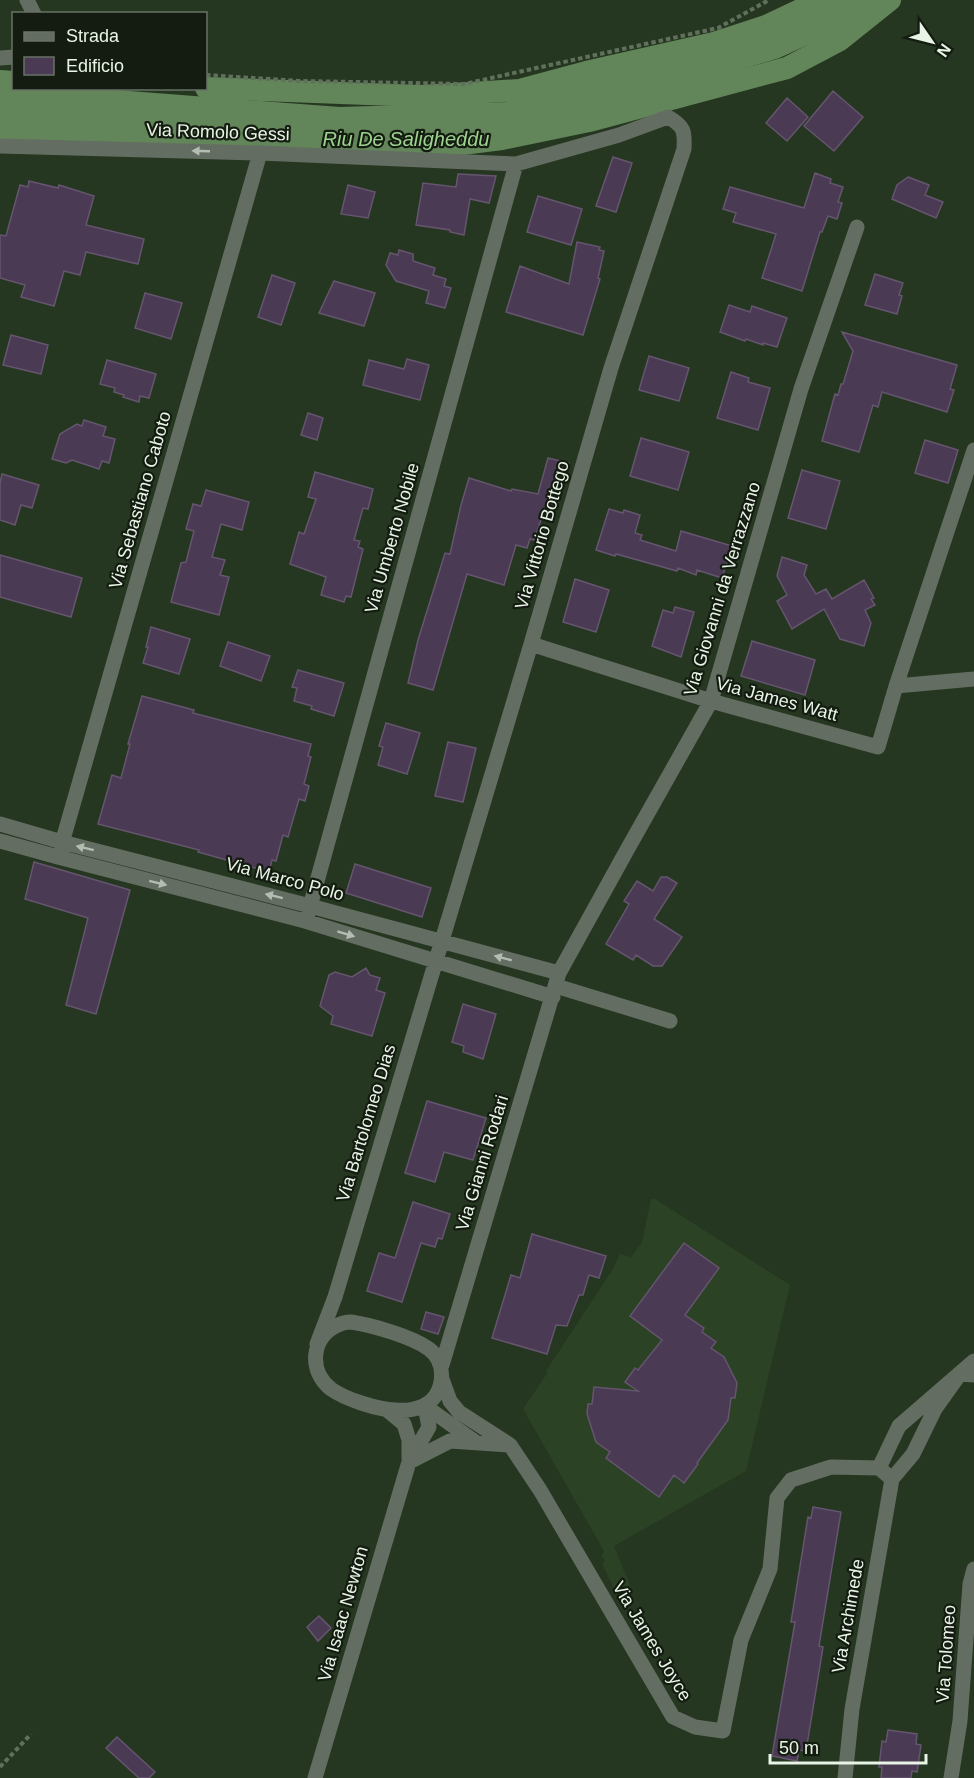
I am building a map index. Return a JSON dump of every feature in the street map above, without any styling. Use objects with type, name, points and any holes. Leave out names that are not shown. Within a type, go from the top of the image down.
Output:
[{"type":"street","name":"Via Romolo Gessi","points":[[0,146],[260,153],[516,164],[619,135],[668,117],[678,123]]},
{"type":"street","name":"Via Vittorio Bottego","points":[[435,961],[531,644],[611,368],[684,149],[685,133],[678,123]]},
{"type":"street","name":"Via Sebastiano Caboto","points":[[58,857],[260,153]]},
{"type":"street","name":"Via Umberto Nobile","points":[[306,921],[516,164]]},
{"type":"street","name":"Via Giovanni da Verrazzano","points":[[556,985],[621,860],[711,701],[801,389],[857,227]]},
{"type":"street","points":[[974,450],[896,686],[974,679]]},
{"type":"street","name":"Via James Watt","points":[[531,644],[711,701],[878,747],[896,686]]},
{"type":"street","name":"Via Marco Polo","points":[[0,824],[441,941],[556,985],[670,1021]]},
{"type":"street","name":"Via Marco Polo","points":[[0,841],[306,921],[435,961],[556,985]]},
{"type":"street","name":"Via Bartolomeo Dias","points":[[317,1344],[335,1297],[435,961]]},
{"type":"street","name":"Via Gianni Rodari","points":[[442,1372],[556,985]]},
{"type":"street","points":[[335,1297],[351,1322]]},
{"type":"street","points":[[351,1322],[364,1324],[418,1342],[431,1350],[442,1372],[436,1395],[425,1406],[405,1411],[387,1410],[346,1397],[330,1388],[318,1375],[314,1358],[317,1344],[327,1332],[338,1324],[351,1322]]},
{"type":"street","points":[[967,1374],[899,1426],[879,1468],[892,1479],[914,1454],[935,1409],[967,1374],[974,1361]]},
{"type":"street","name":"Via James Joyce","points":[[442,1372],[450,1401],[459,1412],[510,1445],[540,1490],[673,1717],[695,1728],[723,1731],[741,1640],[770,1569],[777,1498],[791,1480],[831,1467],[879,1468]]},
{"type":"street","points":[[425,1406],[477,1443]]},
{"type":"street","name":"Via Isaac Newton","points":[[315,1778],[409,1462],[429,1427],[425,1406]]},
{"type":"street","name":"Via Isaac Newton","points":[[387,1410],[404,1424],[409,1440],[409,1462]]},
{"type":"street","points":[[409,1462],[450,1441],[510,1445]]},
{"type":"street","name":"Via Archimede","points":[[845,1778],[852,1709],[892,1479]]},
{"type":"street","name":"Via Tolomeo","points":[[951,1778],[960,1720],[970,1584],[974,1569]]},
{"type":"path","points":[[207,75],[300,81],[464,84],[718,28],[769,0]]},
{"type":"path","points":[[0,1767],[31,1734]]},
{"type":"shaded area","points":[[651,1199],[655,1199],[790,1285],[746,1471],[614,1546],[631,1588],[616,1594],[602,1563],[605,1562],[603,1557],[601,1558],[604,1551],[523,1409],[613,1269],[620,1254],[631,1257],[642,1242]]},
{"type":"building","points":[[833,91],[863,117],[834,151],[804,126]]},
{"type":"building","points":[[787,98],[808,117],[787,141],[766,123]]},
{"type":"building","points":[[613,157],[632,163],[616,212],[596,206]]},
{"type":"building","points":[[815,173],[831,179],[830,183],[843,187],[838,202],[842,203],[837,219],[828,216],[820,232],[802,291],[762,278],[776,234],[733,222],[736,213],[723,209],[730,187],[804,208]]},
{"type":"building","points":[[458,174],[496,176],[489,203],[470,199],[464,235],[450,232],[450,230],[416,225],[423,183],[456,187]]},
{"type":"building","points":[[908,177],[929,185],[925,195],[943,202],[936,218],[892,199],[897,185]]},
{"type":"building","points":[[29,181],[58,188],[59,185],[94,196],[86,225],[144,239],[138,264],[86,252],[80,275],[64,271],[54,306],[21,297],[25,285],[0,278],[0,235],[6,236],[20,185],[28,187]]},
{"type":"building","points":[[348,185],[375,192],[368,218],[341,214]]},
{"type":"building","points":[[538,196],[582,209],[571,245],[527,232]]},
{"type":"building","points":[[577,242],[600,247],[599,250],[604,251],[598,278],[600,279],[583,335],[506,312],[520,266],[569,284]]},
{"type":"building","points":[[399,250],[413,254],[413,261],[435,268],[433,275],[446,279],[444,286],[451,288],[445,308],[426,303],[429,291],[396,281],[386,265],[390,253],[398,255]]},
{"type":"building","points":[[875,274],[903,283],[897,314],[865,305]]},
{"type":"building","points":[[272,275],[295,283],[281,325],[258,317]]},
{"type":"building","points":[[334,281],[375,293],[364,326],[319,313]]},
{"type":"building","points":[[145,293],[182,303],[171,339],[135,328]]},
{"type":"building","points":[[729,305],[750,312],[752,306],[787,318],[777,347],[746,339],[745,341],[720,332]]},
{"type":"building","points":[[842,332],[957,365],[950,389],[954,390],[947,412],[882,392],[878,407],[873,405],[859,452],[822,441],[835,394],[838,395],[841,384],[843,384],[853,351]]},
{"type":"building","points":[[11,335],[48,345],[41,374],[3,365]]},
{"type":"building","points":[[649,356],[689,368],[679,401],[639,390]]},
{"type":"building","points":[[407,359],[429,365],[420,400],[363,385],[369,360],[404,369]]},
{"type":"building","points":[[107,360],[156,374],[149,398],[140,396],[139,402],[114,392],[115,388],[100,384]]},
{"type":"building","points":[[731,372],[749,378],[748,382],[770,388],[758,430],[717,418]]},
{"type":"building","points":[[308,413],[323,418],[317,440],[301,435]]},
{"type":"building","points":[[84,420],[106,427],[103,436],[115,439],[109,463],[102,461],[99,469],[72,460],[66,463],[52,459],[60,434],[77,424],[82,426]]},
{"type":"building","points":[[641,438],[689,452],[678,490],[630,476]]},
{"type":"building","points":[[925,440],[958,450],[948,483],[915,473]]},
{"type":"building","points":[[548,458],[569,463],[552,516],[543,514],[534,540],[530,539],[527,548],[516,545],[504,585],[467,574],[433,690],[408,683],[418,640],[445,553],[450,554],[469,478],[511,491],[512,489],[538,494]]},
{"type":"building","points":[[802,470],[840,481],[826,529],[788,518]]},
{"type":"building","points":[[315,472],[373,489],[368,509],[363,508],[354,540],[360,541],[358,547],[363,549],[351,597],[346,596],[344,602],[321,595],[326,577],[290,564],[299,532],[304,534],[316,499],[308,497]]},
{"type":"building","points":[[2,474],[39,485],[32,508],[21,505],[15,525],[0,520]]},
{"type":"building","points":[[206,490],[249,502],[242,530],[221,524],[212,557],[225,560],[220,575],[229,577],[219,615],[171,602],[181,563],[186,562],[194,531],[186,529],[193,504],[201,506]]},
{"type":"building","points":[[609,509],[623,513],[624,510],[640,515],[635,533],[642,535],[640,540],[676,551],[681,531],[732,546],[722,578],[697,570],[696,575],[678,568],[677,571],[596,550]]},
{"type":"building","points":[[0,555],[82,578],[71,617],[0,597]]},
{"type":"building","points":[[782,557],[807,565],[804,575],[816,594],[826,589],[832,599],[864,580],[874,598],[871,599],[875,605],[865,610],[871,623],[864,646],[840,639],[824,609],[792,629],[777,601],[787,595],[777,576]]},
{"type":"building","points":[[575,579],[609,590],[596,632],[563,622]]},
{"type":"building","points":[[675,607],[694,612],[681,657],[652,646],[663,610],[673,613]]},
{"type":"building","points":[[151,627],[190,639],[179,674],[143,663]]},
{"type":"building","points":[[752,641],[815,660],[805,695],[741,676]]},
{"type":"building","points":[[228,642],[270,656],[261,681],[220,666]]},
{"type":"building","points":[[298,670],[344,683],[334,716],[294,701],[297,688],[292,687]]},
{"type":"building","points":[[142,696],[194,710],[193,713],[311,744],[308,756],[311,757],[304,784],[309,786],[305,801],[299,799],[288,837],[283,835],[276,861],[272,860],[269,872],[198,852],[199,850],[98,824],[112,775],[121,778]]},
{"type":"building","points":[[386,723],[420,733],[407,774],[378,765],[383,747],[379,746]]},
{"type":"building","points":[[448,742],[476,748],[463,802],[435,796]]},
{"type":"building","points":[[34,862],[130,890],[96,1014],[66,1005],[88,918],[25,899]]},
{"type":"building","points":[[355,864],[431,888],[422,917],[346,893]]},
{"type":"building","points":[[661,877],[667,877],[677,883],[654,919],[682,937],[662,966],[653,966],[636,955],[633,960],[606,944],[629,904],[624,901],[637,881],[653,891]]},
{"type":"building","points":[[366,968],[370,975],[380,978],[376,990],[385,993],[372,1036],[331,1024],[333,1016],[320,1006],[329,975],[335,972],[352,977]]},
{"type":"building","points":[[463,1004],[496,1014],[483,1059],[463,1052],[464,1046],[452,1042]]},
{"type":"building","points":[[427,1101],[486,1118],[473,1160],[444,1152],[435,1182],[405,1173]]},
{"type":"building","points":[[413,1202],[450,1214],[442,1239],[438,1238],[435,1247],[421,1243],[402,1302],[367,1291],[379,1253],[395,1258]]},
{"type":"building","points":[[532,1234],[606,1256],[599,1278],[589,1275],[583,1295],[579,1295],[567,1326],[556,1325],[547,1354],[492,1338],[511,1275],[520,1278]]},
{"type":"building","points":[[684,1243],[719,1268],[685,1315],[704,1328],[702,1332],[716,1342],[711,1348],[724,1357],[737,1383],[735,1398],[731,1398],[728,1420],[698,1464],[684,1483],[674,1475],[659,1497],[606,1458],[610,1452],[596,1442],[587,1414],[588,1404],[592,1404],[594,1387],[638,1391],[625,1382],[635,1368],[638,1370],[662,1340],[630,1316]]},
{"type":"building","points":[[426,1312],[444,1317],[438,1334],[421,1329]]},
{"type":"building","points":[[813,1507],[841,1512],[819,1646],[823,1647],[806,1751],[799,1750],[797,1761],[772,1756],[795,1622],[791,1622],[808,1517],[811,1518]]},
{"type":"building","points":[[319,1616],[331,1628],[318,1641],[307,1627]]},
{"type":"building","points":[[888,1730],[917,1734],[916,1744],[921,1745],[917,1772],[912,1771],[911,1778],[881,1778],[882,1767],[879,1767],[882,1741],[886,1742]]},
{"type":"building","points":[[117,1737],[155,1772],[149,1778],[139,1778],[106,1748]]},
{"type":"waterway","name":"Riu De Saligheddu","points":[[207,88],[421,96],[519,90],[714,43],[766,26],[800,10],[815,0]]},
{"type":"waterway","name":"Riu De Saligheddu","points":[[0,106],[102,108],[339,126],[508,121],[773,40],[856,0]]},
{"type":"waterway","name":"Riu De Saligheddu","points":[[0,129],[462,144],[502,139],[589,121],[787,68],[840,40],[890,0]]},
{"type":"waterway","name":"Riu De Saligheddu","points":[[0,81],[12,82]]}]
